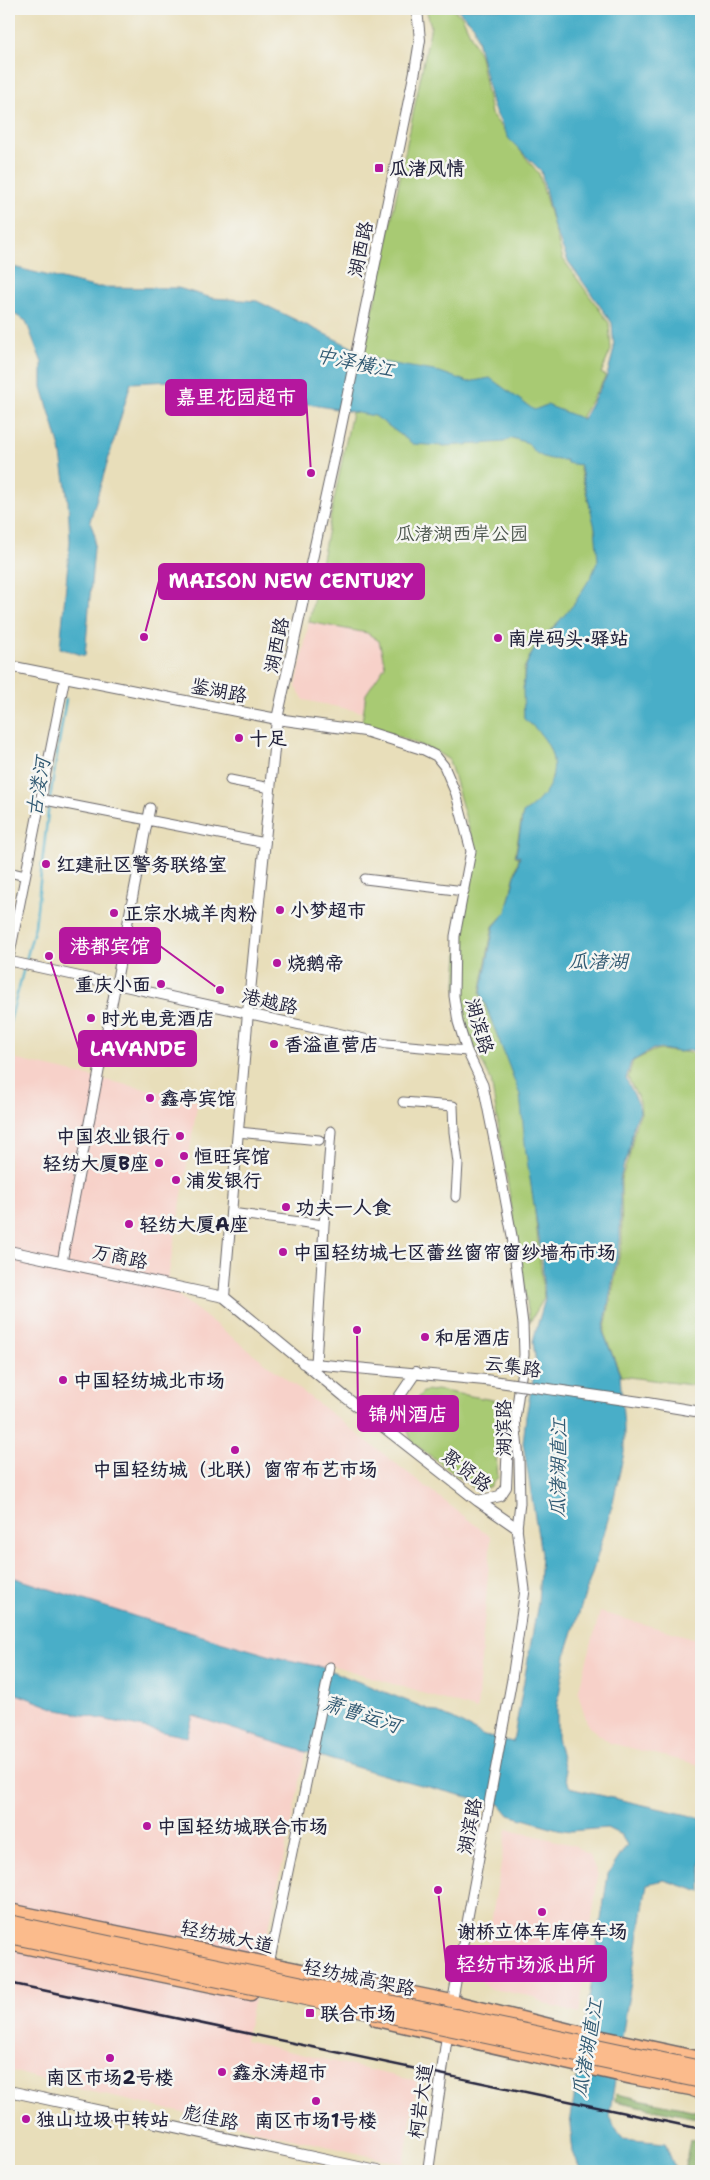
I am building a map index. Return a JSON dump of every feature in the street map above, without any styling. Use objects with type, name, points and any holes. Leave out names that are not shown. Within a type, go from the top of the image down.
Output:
[{"type":"highway","name":"轻纺城高架路","points":[[9,1922],[701,2060]]},
{"type":"highway","name":"轻纺城高架路","points":[[9,1936],[700,2088]]},
{"type":"main road","name":"轻纺城大道","points":[[9,1910],[452,2001],[701,2060]]},
{"type":"main road","points":[[9,1944],[312,2005],[632,2078],[700,2088]]},
{"type":"street","name":"湖西路","points":[[224,1297],[248,1012],[277,719],[338,441],[415,71],[420,40],[417,9]]},
{"type":"street","name":"鉴湖路","points":[[9,666],[277,719],[365,731],[422,750]]},
{"type":"street","points":[[9,960],[25,876],[46,800],[64,677]]},
{"type":"street","name":"湖滨路","points":[[422,750],[436,756],[444,766],[456,794],[471,851],[455,936],[454,996],[458,1022],[467,1051],[483,1085],[512,1236],[523,1324],[524,1355],[515,1420],[520,1494],[517,1528],[525,1590],[504,1723],[447,2036]]},
{"type":"street","points":[[230,780],[270,788]]},
{"type":"street","points":[[46,800],[265,843]]},
{"type":"street","points":[[62,1262],[150,808]]},
{"type":"street","points":[[9,872],[25,876]]},
{"type":"street","points":[[365,879],[464,891]]},
{"type":"street","name":"港越路","points":[[9,960],[387,1044],[467,1051]]},
{"type":"street","points":[[404,1102],[453,1106],[458,1163],[456,1197]]},
{"type":"street","points":[[316,1364],[331,1131]]},
{"type":"street","points":[[238,1132],[319,1140]]},
{"type":"street","points":[[231,1213],[324,1225]]},
{"type":"street","name":"万商路","points":[[9,1251],[224,1297]]},
{"type":"street","points":[[224,1297],[302,1363]]},
{"type":"street","name":"云集路","points":[[302,1363],[416,1372],[485,1380],[701,1412]]},
{"type":"street","name":"聚贤路","points":[[302,1363],[478,1501],[517,1528]]},
{"type":"street","points":[[391,1433],[399,1397],[416,1372]]},
{"type":"street","points":[[478,1501],[500,1496],[506,1487],[508,1441],[515,1420]]},
{"type":"street","points":[[269,1964],[330,1667]]},
{"type":"street","name":"柯岩大道","points":[[428,2171],[447,2036]]},
{"type":"street","name":"彪佳路","points":[[9,2090],[377,2171]]},
{"type":"shaded area","points":[[309,622],[367,633],[379,641],[385,666],[366,694],[362,712],[304,700],[296,687]]},
{"type":"shaded area","points":[[9,1058],[198,1101],[167,1284],[171,1290],[491,1537],[477,1710],[325,1663],[245,2041],[417,2081],[404,2164],[62,2085],[9,2070]]},
{"type":"shaded area","points":[[600,1612],[701,1640],[700,1765],[610,1743],[588,1726],[578,1693]]},
{"type":"shaded area","points":[[507,1829],[574,1845],[590,1856],[598,1876],[579,2014],[544,2004],[534,1997],[487,1988],[481,1981]]},
{"type":"green space","name":"瓜渚湖西岸公园","points":[[426,9],[452,9],[462,16],[480,56],[491,114],[539,174],[563,259],[609,323],[611,350],[601,373],[606,376],[582,416],[580,470],[594,521],[601,563],[576,604],[538,642],[524,668],[524,717],[536,727],[551,747],[556,776],[544,800],[522,816],[515,856],[519,857],[506,912],[493,926],[480,993],[518,1086],[524,1108],[544,1298],[530,1322],[491,1080],[461,1020],[456,985],[459,936],[475,850],[449,760],[437,752],[362,722],[366,694],[385,666],[379,641],[367,633],[309,622],[431,26]]},
{"type":"green space","points":[[653,1051],[688,1052],[701,1057],[701,1388],[621,1376],[604,1333],[622,1242],[621,1179],[629,1157],[636,1123],[641,1113],[640,1102],[628,1078],[633,1061]]},
{"type":"green space","points":[[437,1390],[510,1403],[494,1434],[498,1477],[490,1487],[476,1490],[412,1442],[407,1429],[408,1409],[423,1392]]},
{"type":"green space","points":[[616,2094],[701,2112],[701,2119],[615,2101]]},
{"type":"green space","points":[[690,2140],[701,2142],[701,2171],[688,2171],[685,2166]]},
{"type":"water","points":[[457,9],[701,9],[701,1055],[694,1050],[677,1052],[653,1049],[631,1062],[626,1079],[638,1103],[640,1112],[634,1123],[628,1156],[620,1179],[620,1242],[603,1332],[620,1375],[624,1453],[613,1502],[597,1558],[567,1650],[557,1706],[557,1738],[569,1786],[573,1789],[701,1818],[701,1892],[664,1880],[647,1884],[609,2117],[622,2139],[665,2143],[676,2171],[581,2171],[573,2152],[570,2124],[608,1874],[627,1845],[621,1835],[607,1828],[570,1831],[558,1829],[509,1815],[500,1804],[422,1786],[308,1753],[193,1716],[187,1737],[59,1710],[9,1691],[9,1576],[137,1617],[275,1657],[321,1667],[453,1719],[484,1736],[513,1742],[538,1603],[541,1554],[523,1443],[536,1364],[533,1341],[545,1299],[542,1257],[526,1153],[520,1095],[481,993],[494,926],[506,912],[520,856],[516,855],[523,813],[536,803],[546,791],[552,779],[554,767],[552,754],[546,742],[537,730],[524,719],[523,690],[525,669],[535,649],[574,604],[592,575],[598,560],[595,528],[580,465],[567,463],[566,460],[544,457],[535,452],[528,443],[512,438],[504,442],[479,444],[443,446],[413,444],[375,416],[297,402],[219,383],[172,381],[131,383],[90,521],[95,536],[85,656],[60,648],[70,541],[68,501],[60,448],[42,387],[42,363],[26,321],[9,311],[9,266],[94,287],[178,288],[212,298],[257,301],[382,362],[440,372],[468,382],[490,378],[534,410],[547,405],[583,419],[607,376],[614,349],[612,323],[568,261],[554,227],[541,171],[509,139],[493,107],[474,26]]},
{"type":"waterway","name":"古溇河","points":[[50,798],[66,699]]},
{"type":"waterway","name":"古溇河","points":[[9,1025],[35,926],[49,803]]},
{"type":"railway","points":[[9,1983],[701,2129]]},
{"type":"place","name":"瓜渚风情","points":[[379,168]]},
{"type":"place","name":"嘉里花园超市","points":[[311,473]]},
{"type":"place","name":"MAISON NEW CENTURY","points":[[144,637]]},
{"type":"place","name":"南岸码头·驿站","points":[[498,638]]},
{"type":"place","name":"十足","points":[[239,738]]},
{"type":"place","name":"红建社区警务联络室","points":[[46,864]]},
{"type":"place","name":"小梦超市","points":[[280,910]]},
{"type":"place","name":"正宗水城羊肉粉","points":[[114,913]]},
{"type":"place","name":"LAVANDE","points":[[49,956]]},
{"type":"place","name":"烧鹅帝","points":[[277,963]]},
{"type":"place","name":"重庆小面","points":[[161,984]]},
{"type":"place","name":"港都宾馆","points":[[220,990]]},
{"type":"place","name":"时光电竞酒店","points":[[91,1018]]},
{"type":"place","name":"香溢直营店","points":[[274,1044]]},
{"type":"place","name":"鑫亭宾馆","points":[[150,1098]]},
{"type":"place","name":"中国农业银行","points":[[180,1136]]},
{"type":"place","name":"恒旺宾馆","points":[[184,1156]]},
{"type":"place","name":"轻纺大厦B座","points":[[159,1163]]},
{"type":"place","name":"浦发银行","points":[[176,1180]]},
{"type":"place","name":"功夫一人食","points":[[286,1207]]},
{"type":"place","name":"轻纺大厦A座","points":[[129,1224]]},
{"type":"place","name":"中国轻纺城七区蕾丝窗帘窗纱墙布市场","points":[[283,1252]]},
{"type":"place","name":"锦州酒店","points":[[357,1330]]},
{"type":"place","name":"和居酒店","points":[[425,1337]]},
{"type":"place","name":"中国轻纺城北市场","points":[[63,1380]]},
{"type":"place","name":"中国轻纺城（北联）窗帘布艺市场","points":[[235,1450]]},
{"type":"place","name":"中国轻纺城联合市场","points":[[147,1826]]},
{"type":"place","name":"轻纺市场派出所","points":[[438,1890]]},
{"type":"place","name":"谢桥立体车库停车场","points":[[542,1912]]},
{"type":"place","name":"联合市场","points":[[310,2013]]},
{"type":"place","name":"南区市场2号楼","points":[[110,2058]]},
{"type":"place","name":"鑫永涛超市","points":[[222,2072]]},
{"type":"place","name":"南区市场1号楼","points":[[316,2101]]},
{"type":"place","name":"独山垃圾中转站","points":[[26,2119]]},
{"type":"water label","name":"中泽横江","points":[[355,362]]},
{"type":"water label","name":"瓜渚湖","points":[[598,961]]},
{"type":"water label","name":"瓜渚湖直江","points":[[558,1468]]},
{"type":"water label","name":"萧曹运河","points":[[362,1714]]},
{"type":"water label","name":"瓜渚湖直江","points":[[587,2048]]}]
